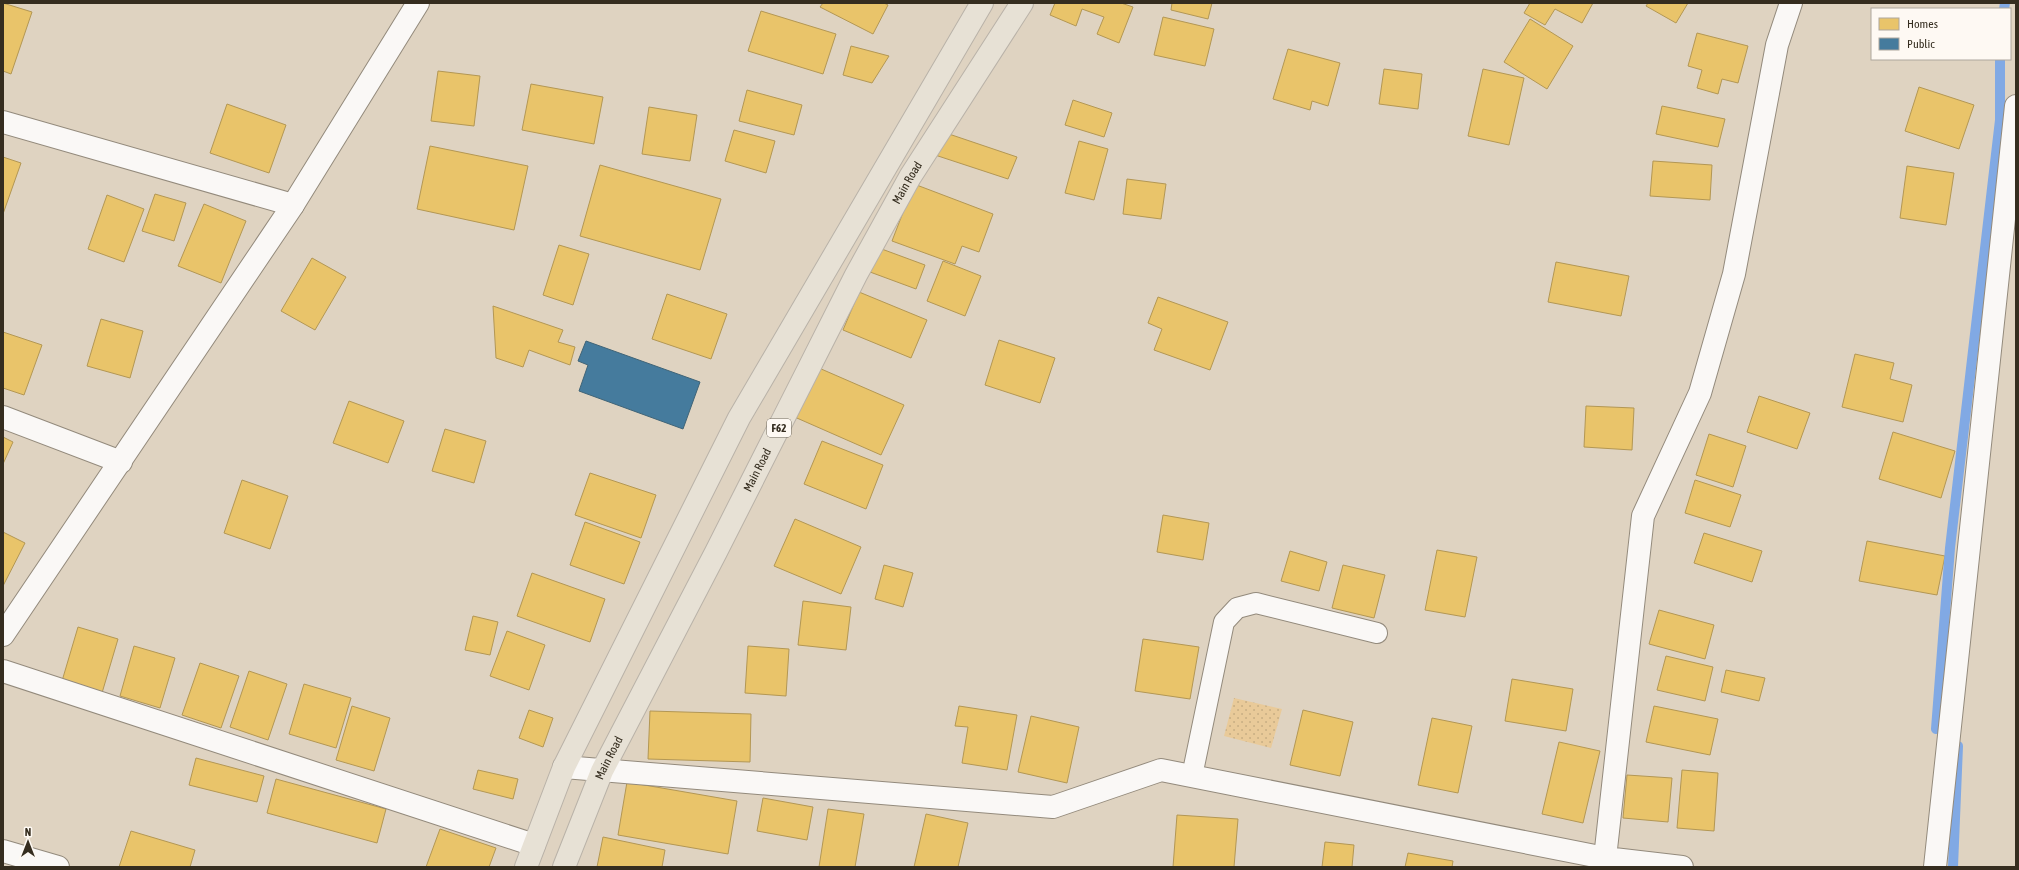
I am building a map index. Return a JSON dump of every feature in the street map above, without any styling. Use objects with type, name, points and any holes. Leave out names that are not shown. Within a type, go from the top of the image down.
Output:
[{"type":"main road","points":[[526,867],[564,768],[740,418],[982,3]]},
{"type":"main road","name":"Main Road","points":[[564,867],[602,771],[716,552],[856,275],[902,191],[1022,3]]},
{"type":"street","points":[[3,635],[293,205],[418,3]]},
{"type":"street","points":[[1605,858],[1644,516],[1700,393],[1734,274],[1777,45],[1791,3]]},
{"type":"street","points":[[1935,867],[2016,106]]},
{"type":"street","points":[[3,122],[293,205]]},
{"type":"street","points":[[3,417],[121,462]]},
{"type":"street","points":[[3,671],[534,845]]},
{"type":"street","points":[[564,768],[1053,807],[1161,770],[1605,858],[1682,867]]},
{"type":"street","points":[[3,851],[58,867]]},
{"type":"lane","points":[[1192,776],[1224,622],[1237,608],[1256,603],[1377,633]]},
{"type":"shaded area","points":[[1234,698],[1282,709],[1271,748],[1224,736]]},
{"type":"building: Homes","points":[[3,3],[32,12],[11,74],[3,71]]},
{"type":"building: Homes","points":[[823,3],[884,3],[888,5],[873,34],[820,7]]},
{"type":"building: Homes","points":[[1055,3],[1121,3],[1133,7],[1119,43],[1097,34],[1104,17],[1082,9],[1076,26],[1050,15]]},
{"type":"building: Homes","points":[[1172,3],[1212,3],[1208,19],[1171,10]]},
{"type":"building: Homes","points":[[1530,3],[1593,3],[1582,23],[1555,9],[1545,25],[1524,13]]},
{"type":"building: Homes","points":[[1648,3],[1688,3],[1676,23],[1646,6]]},
{"type":"building: Homes","points":[[761,11],[836,34],[823,74],[748,51]]},
{"type":"building: Homes","points":[[1163,17],[1214,29],[1205,66],[1154,55]]},
{"type":"building: Homes","points":[[1530,19],[1573,46],[1547,89],[1504,62]]},
{"type":"building: Homes","points":[[1697,33],[1748,46],[1738,83],[1722,79],[1718,94],[1697,88],[1702,70],[1688,66]]},
{"type":"building: Homes","points":[[851,46],[889,56],[872,83],[843,75]]},
{"type":"building: Homes","points":[[1288,49],[1340,63],[1328,106],[1312,101],[1310,110],[1273,99]]},
{"type":"building: Homes","points":[[1384,69],[1422,74],[1418,109],[1379,104]]},
{"type":"building: Homes","points":[[1483,69],[1524,78],[1509,145],[1468,136]]},
{"type":"building: Homes","points":[[438,71],[480,76],[474,126],[431,121]]},
{"type":"building: Homes","points":[[531,84],[603,97],[594,144],[522,130]]},
{"type":"building: Homes","points":[[1919,87],[1974,105],[1959,149],[1905,131]]},
{"type":"building: Homes","points":[[747,90],[802,105],[794,135],[739,121]]},
{"type":"building: Homes","points":[[1073,100],[1112,113],[1104,137],[1065,125]]},
{"type":"building: Homes","points":[[227,104],[286,125],[269,173],[210,153]]},
{"type":"building: Homes","points":[[1662,106],[1725,119],[1718,147],[1656,134]]},
{"type":"building: Homes","points":[[649,107],[697,115],[690,161],[642,154]]},
{"type":"building: Homes","points":[[734,130],[775,141],[766,173],[725,161]]},
{"type":"building: Homes","points":[[943,132],[1017,157],[1008,179],[935,155]]},
{"type":"building: Homes","points":[[1079,141],[1108,149],[1094,200],[1065,193]]},
{"type":"building: Homes","points":[[430,146],[528,166],[514,230],[417,209]]},
{"type":"building: Homes","points":[[3,157],[21,163],[3,214]]},
{"type":"building: Homes","points":[[1653,161],[1712,165],[1710,200],[1650,196]]},
{"type":"building: Homes","points":[[600,165],[721,199],[700,270],[580,236]]},
{"type":"building: Homes","points":[[1907,166],[1954,173],[1946,225],[1900,218]]},
{"type":"building: Homes","points":[[1127,179],[1166,184],[1161,219],[1123,214]]},
{"type":"building: Homes","points":[[914,184],[993,214],[979,252],[962,246],[955,264],[892,241]]},
{"type":"building: Homes","points":[[155,194],[186,203],[174,241],[142,231]]},
{"type":"building: Homes","points":[[107,195],[144,209],[124,262],[88,249]]},
{"type":"building: Homes","points":[[204,204],[246,221],[221,283],[178,266]]},
{"type":"building: Homes","points":[[559,245],[589,254],[573,305],[543,295]]},
{"type":"building: Homes","points":[[879,248],[925,265],[916,289],[870,272]]},
{"type":"building: Homes","points":[[312,258],[346,277],[315,330],[281,311]]},
{"type":"building: Homes","points":[[943,261],[981,276],[965,316],[927,301]]},
{"type":"building: Homes","points":[[1556,262],[1629,276],[1621,316],[1548,302]]},
{"type":"building: Homes","points":[[859,292],[927,320],[911,358],[843,330]]},
{"type":"building: Homes","points":[[667,294],[727,314],[711,359],[652,339]]},
{"type":"building: Homes","points":[[1158,297],[1228,322],[1210,370],[1154,350],[1162,329],[1148,323]]},
{"type":"building: Homes","points":[[493,306],[563,330],[558,342],[575,347],[570,365],[529,350],[523,367],[496,358]]},
{"type":"building: Homes","points":[[101,319],[143,331],[130,378],[87,366]]},
{"type":"building: Homes","points":[[3,332],[42,345],[24,395],[3,388]]},
{"type":"building: Homes","points":[[999,340],[1055,358],[1040,403],[985,385]]},
{"type":"building: Homes","points":[[1855,354],[1894,363],[1890,379],[1912,385],[1903,422],[1842,407]]},
{"type":"building: Homes","points":[[812,365],[904,405],[881,455],[790,415]]},
{"type":"building: Homes","points":[[1759,396],[1810,413],[1797,449],[1747,432]]},
{"type":"building: Homes","points":[[349,401],[404,421],[388,463],[333,443]]},
{"type":"building: Homes","points":[[1586,406],[1634,408],[1632,450],[1584,447]]},
{"type":"building: Homes","points":[[445,429],[486,441],[474,483],[432,471]]},
{"type":"building: Homes","points":[[1893,432],[1955,451],[1941,498],[1879,479]]},
{"type":"building: Homes","points":[[1709,434],[1746,446],[1733,487],[1696,475]]},
{"type":"building: Homes","points":[[3,437],[13,442],[3,464]]},
{"type":"building: Homes","points":[[822,441],[883,465],[866,509],[804,484]]},
{"type":"building: Homes","points":[[590,473],[656,495],[641,538],[575,515]]},
{"type":"building: Homes","points":[[242,480],[288,496],[270,549],[224,533]]},
{"type":"building: Homes","points":[[1695,480],[1741,495],[1730,527],[1685,513]]},
{"type":"building: Homes","points":[[1163,515],[1209,523],[1203,560],[1157,552]]},
{"type":"building: Homes","points":[[795,519],[861,547],[841,594],[774,566]]},
{"type":"building: Homes","points":[[585,522],[640,542],[624,584],[570,565]]},
{"type":"building: Homes","points":[[3,532],[25,543],[3,586]]},
{"type":"building: Homes","points":[[1704,533],[1762,551],[1752,582],[1694,563]]},
{"type":"building: Homes","points":[[1867,541],[1945,556],[1937,595],[1859,581]]},
{"type":"building: Homes","points":[[1437,550],[1477,557],[1465,617],[1425,610]]},
{"type":"building: Homes","points":[[1290,551],[1327,562],[1319,591],[1281,581]]},
{"type":"building: Homes","points":[[884,565],[913,573],[903,607],[875,599]]},
{"type":"building: Homes","points":[[1343,565],[1385,575],[1374,618],[1332,608]]},
{"type":"building: Homes","points":[[532,573],[605,599],[590,642],[517,616]]},
{"type":"building: Homes","points":[[803,601],[851,607],[846,650],[798,645]]},
{"type":"building: Homes","points":[[1659,610],[1714,625],[1705,659],[1649,644]]},
{"type":"building: Homes","points":[[473,616],[498,622],[490,655],[465,650]]},
{"type":"building: Homes","points":[[78,627],[118,639],[102,693],[62,681]]},
{"type":"building: Homes","points":[[507,631],[545,645],[529,690],[490,676]]},
{"type":"building: Homes","points":[[1143,639],[1199,647],[1190,699],[1135,691]]},
{"type":"building: Homes","points":[[134,646],[175,658],[160,708],[120,696]]},
{"type":"building: Homes","points":[[748,646],[789,649],[786,696],[745,693]]},
{"type":"building: Homes","points":[[1666,656],[1713,667],[1705,701],[1657,690]]},
{"type":"building: Homes","points":[[200,663],[239,676],[221,728],[182,715]]},
{"type":"building: Homes","points":[[1726,670],[1765,678],[1759,701],[1721,692]]},
{"type":"building: Homes","points":[[249,671],[287,684],[268,740],[230,727]]},
{"type":"building: Homes","points":[[1512,679],[1573,689],[1566,731],[1505,721]]},
{"type":"building: Homes","points":[[304,684],[351,698],[336,748],[289,734]]},
{"type":"building: Homes","points":[[352,706],[390,718],[374,771],[336,760]]},
{"type":"building: Homes","points":[[959,706],[1017,715],[1007,770],[962,763],[968,727],[955,726]]},
{"type":"building: Homes","points":[[1654,706],[1718,719],[1710,755],[1646,742]]},
{"type":"building: Homes","points":[[529,710],[553,718],[543,747],[519,738]]},
{"type":"building: Homes","points":[[1303,710],[1353,722],[1340,776],[1290,765]]},
{"type":"building: Homes","points":[[650,711],[751,714],[750,762],[648,759]]},
{"type":"building: Homes","points":[[1031,716],[1079,727],[1067,783],[1018,772]]},
{"type":"building: Homes","points":[[1432,718],[1472,726],[1458,793],[1418,785]]},
{"type":"building: Homes","points":[[1559,742],[1600,751],[1583,823],[1542,814]]},
{"type":"building: Homes","points":[[196,758],[264,776],[257,802],[189,785]]},
{"type":"building: Homes","points":[[478,770],[518,779],[513,799],[473,789]]},
{"type":"building: Homes","points":[[1682,770],[1718,773],[1714,831],[1677,828]]},
{"type":"building: Homes","points":[[1627,775],[1672,778],[1668,822],[1623,818]]},
{"type":"building: Homes","points":[[276,779],[386,809],[377,843],[267,813]]},
{"type":"building: Homes","points":[[627,782],[737,801],[728,854],[618,835]]},
{"type":"building: Homes","points":[[763,798],[813,807],[807,840],[757,831]]},
{"type":"building: Homes","points":[[828,809],[864,814],[855,867],[819,867]]},
{"type":"building: Homes","points":[[926,814],[968,823],[958,867],[914,867]]},
{"type":"building: Homes","points":[[1177,815],[1238,819],[1234,867],[1173,867]]},
{"type":"building: Homes","points":[[440,829],[496,848],[489,867],[426,867]]},
{"type":"building: Homes","points":[[131,831],[195,850],[190,867],[119,867]]},
{"type":"building: Homes","points":[[603,837],[665,850],[662,867],[597,867]]},
{"type":"building: Homes","points":[[1325,842],[1354,845],[1352,867],[1322,867]]},
{"type":"building: Homes","points":[[1408,853],[1453,861],[1452,867],[1405,867]]},
{"type":"building: Public","points":[[586,341],[700,382],[683,429],[579,391],[588,365],[578,361]]},
{"type":"waterway","points":[[2004,8],[2005,3]]},
{"type":"waterway","points":[[1936,729],[1950,548],[2000,120],[2000,60]]},
{"type":"waterway","points":[[1953,867],[1958,746]]}]
